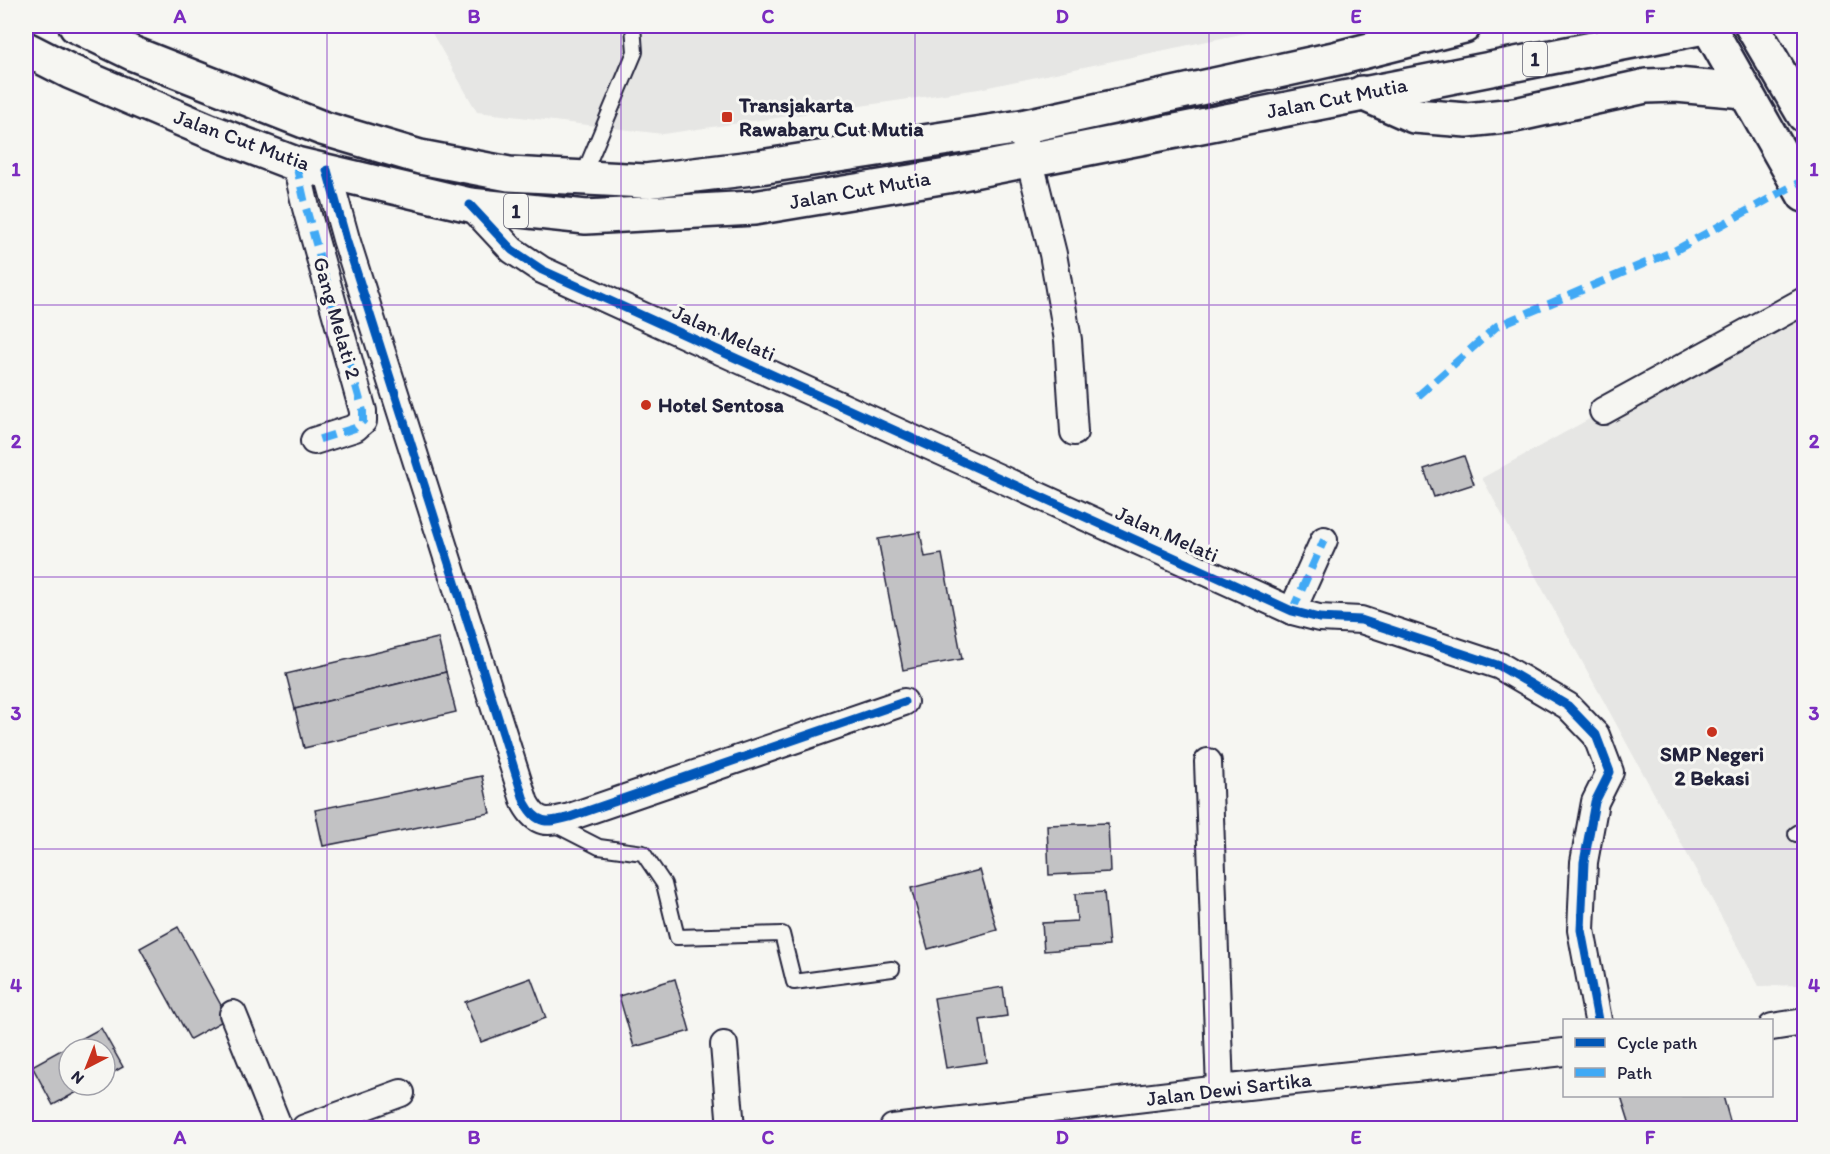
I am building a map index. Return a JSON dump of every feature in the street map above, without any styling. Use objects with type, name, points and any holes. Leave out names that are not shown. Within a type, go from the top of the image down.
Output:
[{"type":"main road","name":"Jalan Cut Mutia","points":[[76,26],[134,54],[322,128],[420,157],[509,174],[645,181],[771,165],[1021,127],[1338,58],[1464,26]]},
{"type":"main road","name":"Jalan Cut Mutia","points":[[26,49],[70,72],[207,130],[312,167],[470,205],[586,217],[754,208],[1031,161],[1362,93],[1709,26]]},
{"type":"main road","points":[[1709,26],[1804,195]]},
{"type":"main road","points":[[1752,26],[1804,116]]},
{"type":"main road","points":[[1362,93],[1414,116],[1467,120],[1515,115],[1646,86],[1676,85],[1744,91]]},
{"type":"street","points":[[1021,127],[1053,254],[1068,340],[1074,432]]},
{"type":"street","points":[[312,167],[346,239],[525,803],[531,813],[539,819],[550,822],[570,818],[904,702]]},
{"type":"street","name":"Gang Melati 2","points":[[312,167],[306,208],[363,411],[363,421],[355,428],[314,441]]},
{"type":"street","name":"Jalan Melati","points":[[470,205],[512,250],[542,270],[1292,610],[1319,618],[1361,620],[1500,666],[1568,706],[1596,735],[1610,772],[1595,802],[1584,862],[1581,930],[1598,1019]]},
{"type":"street","points":[[1603,411],[1804,301]]},
{"type":"street","points":[[1292,610],[1324,540]]},
{"type":"street","points":[[1208,762],[1220,1089]]},
{"type":"street","points":[[233,1014],[279,1128]]},
{"type":"street","points":[[1773,1027],[1804,1022]]},
{"type":"street","points":[[724,1045],[731,1128]]},
{"type":"street","name":"Jalan Dewi Sartika","points":[[893,1128],[978,1124],[1220,1089],[1563,1052]]},
{"type":"street","points":[[305,1128],[401,1093]]},
{"type":"lane","points":[[582,178],[635,51],[633,26]]},
{"type":"lane","points":[[550,822],[599,847],[643,853],[664,884],[677,937],[782,934],[794,982],[892,969]]},
{"type":"shaded area","points":[[428,26],[1279,26],[979,89],[663,134],[477,112]]},
{"type":"shaded area","name":"SMP Negeri 2 Bekasi","points":[[1804,301],[1804,985],[1759,986],[1482,478]]},
{"type":"building","points":[[1464,456],[1474,484],[1434,497],[1424,469]]},
{"type":"building","points":[[920,532],[925,557],[942,554],[962,659],[903,670],[878,539]]},
{"type":"building","points":[[438,638],[446,672],[295,709],[286,674]]},
{"type":"building","points":[[446,672],[456,712],[304,748],[295,709]]},
{"type":"building","points":[[482,776],[490,813],[323,846],[315,810]]},
{"type":"building","points":[[1108,823],[1110,872],[1049,875],[1047,825]]},
{"type":"building","points":[[980,870],[997,930],[928,949],[911,888]]},
{"type":"building","points":[[1104,892],[1109,946],[1044,951],[1042,923],[1077,921],[1075,894]]},
{"type":"building","points":[[178,927],[228,1018],[190,1039],[140,948]]},
{"type":"building","points":[[531,978],[546,1018],[481,1042],[465,1002]]},
{"type":"building","points":[[675,979],[690,1031],[634,1047],[619,996]]},
{"type":"building","points":[[1003,987],[1007,1016],[980,1020],[987,1062],[946,1068],[934,998]]},
{"type":"building","points":[[101,1028],[106,1037],[85,1037]]},
{"type":"building","points":[[57,1052],[57,1097],[68,1097],[53,1105],[32,1066]]},
{"type":"building","points":[[117,1056],[123,1067],[117,1070]]},
{"type":"building","points":[[1621,1097],[1723,1097],[1732,1128],[1631,1128]]},
{"type":"marked path","points":[[296,164],[306,208],[363,411],[363,421],[355,428],[314,441]]},
{"type":"marked path","points":[[1418,396],[1497,326],[1674,251],[1798,183]]},
{"type":"marked path","points":[[1292,611],[1324,540]]},
{"type":"cycle path","points":[[327,170],[346,239],[525,803],[538,819],[549,821],[570,817],[904,702]]},
{"type":"cycle path","points":[[470,205],[512,250],[542,270],[1292,611],[1319,618],[1361,620],[1500,666],[1568,706],[1596,735],[1610,772],[1595,802],[1584,862],[1581,930],[1598,1019]]},
{"type":"place","name":"Transjakarta Rawabaru Cut Mutia","points":[[727,117]]},
{"type":"place","name":"Hotel Sentosa","points":[[646,405]]},
{"type":"place","name":"SMP Negeri 2 Bekasi","points":[[1712,732]]}]
